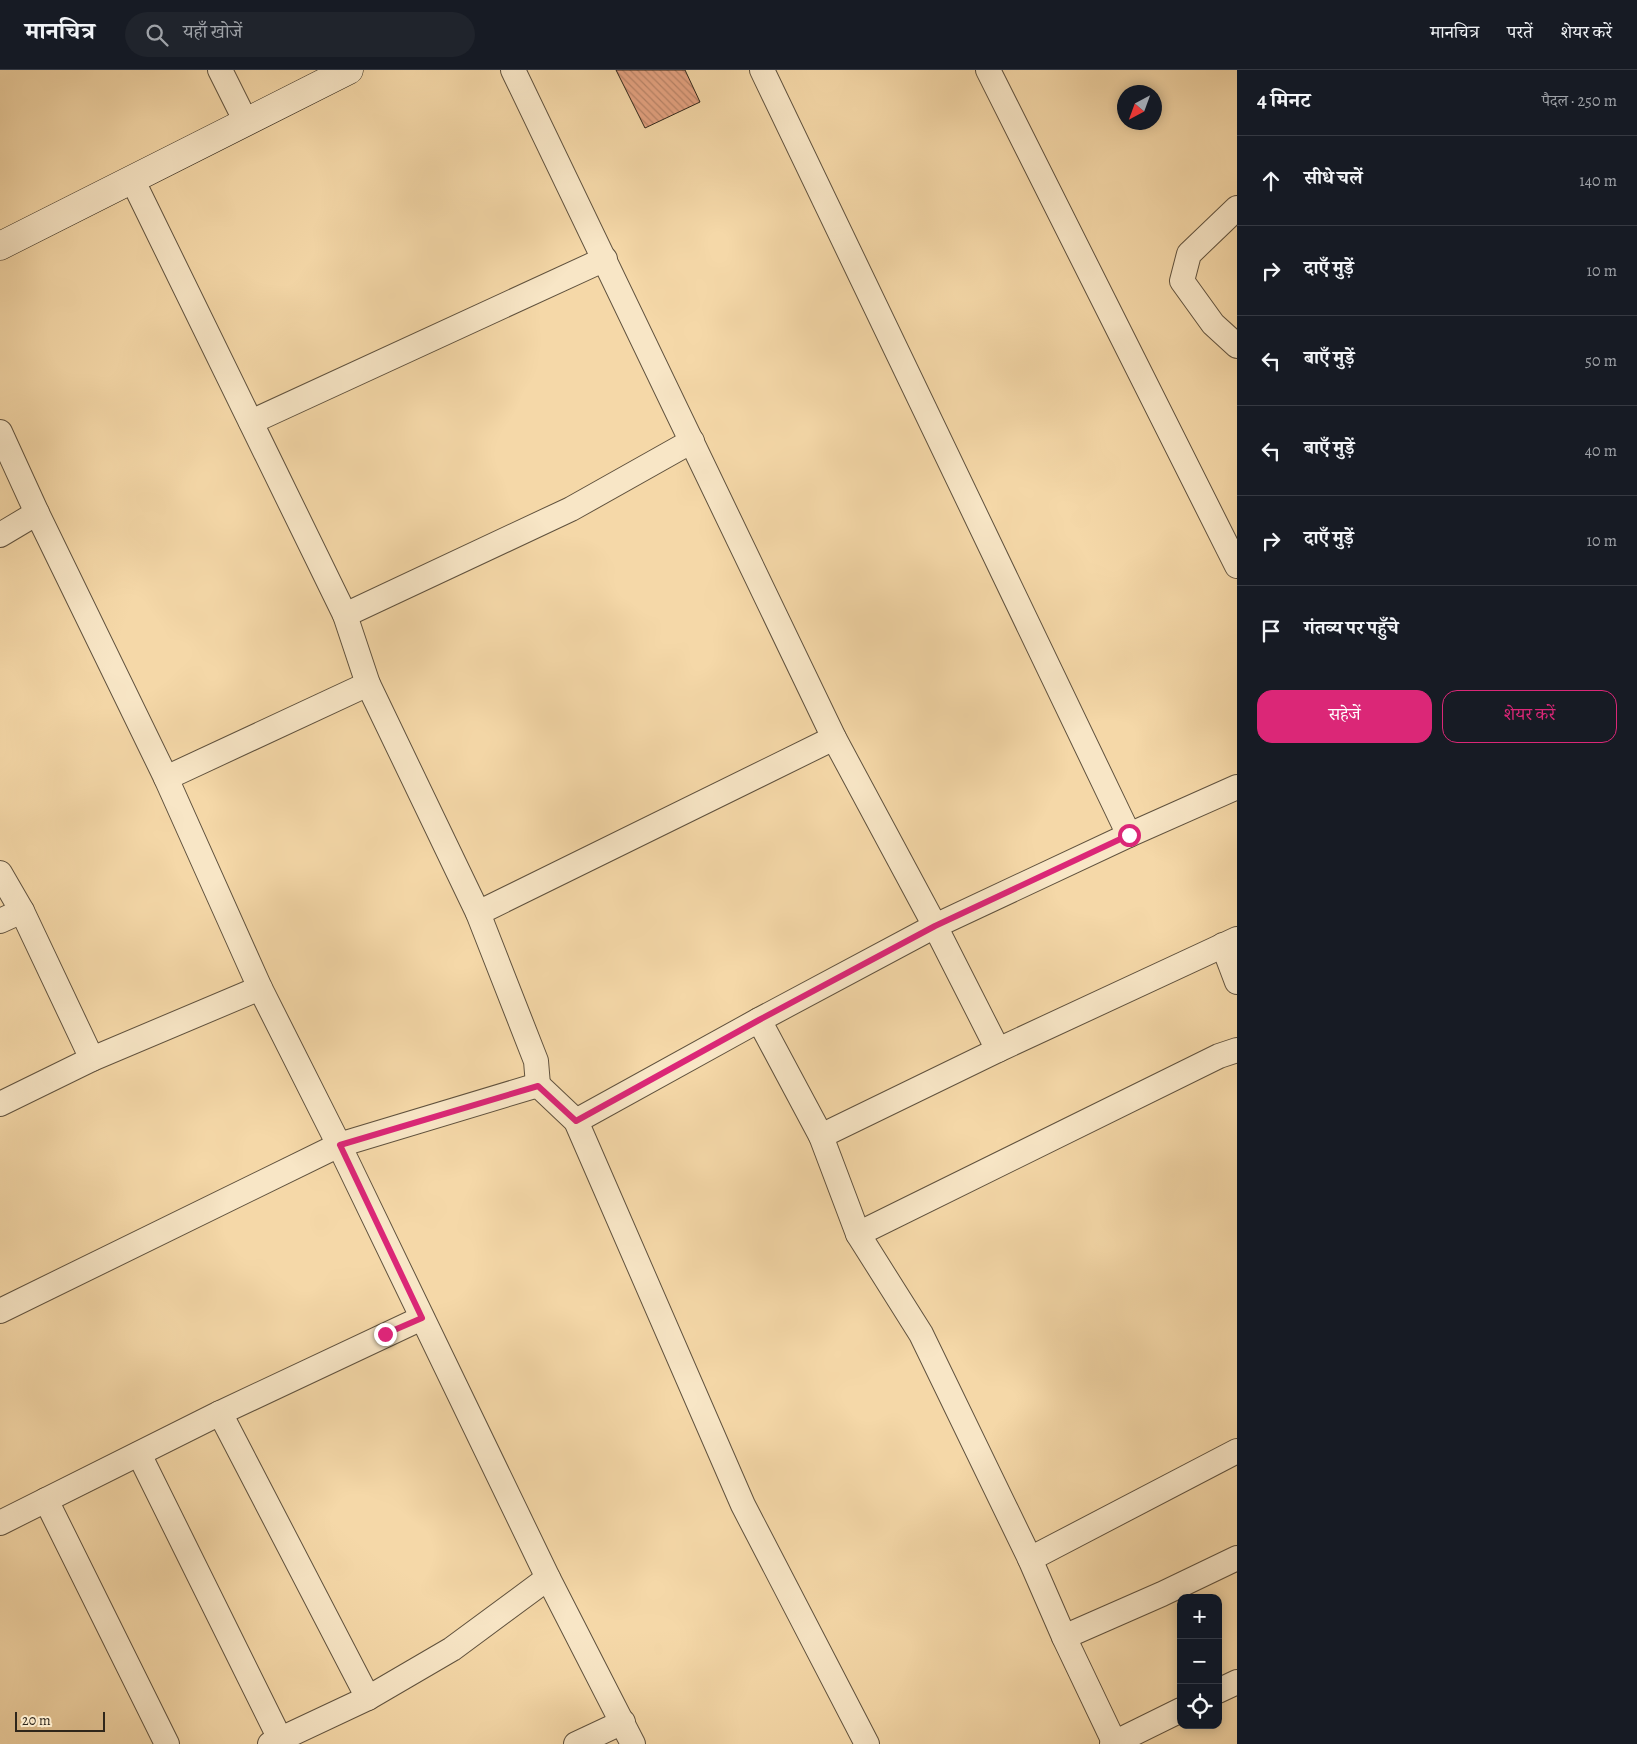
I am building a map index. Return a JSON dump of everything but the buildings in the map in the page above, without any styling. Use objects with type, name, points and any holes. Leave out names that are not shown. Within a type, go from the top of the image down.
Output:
[{"type":"street","points":[[220,70],[246,122]]},
{"type":"street","points":[[0,246],[349,70]]},
{"type":"street","points":[[513,70],[834,738],[935,926],[998,1050]]},
{"type":"street","points":[[762,70],[1129,835]]},
{"type":"street","points":[[988,70],[1237,566]]},
{"type":"street","points":[[132,179],[345,615],[368,684],[478,913],[536,1061],[538,1086],[576,1121],[743,1505],[867,1744]]},
{"type":"street","points":[[1237,208],[1189,254],[1182,281],[1213,324],[1237,346]]},
{"type":"street","points":[[251,422],[605,259]]},
{"type":"street","points":[[0,432],[37,514],[166,778],[260,988],[340,1145],[548,1578],[634,1744]]},
{"type":"street","points":[[345,615],[571,509],[692,442]]},
{"type":"street","points":[[0,536],[37,514]]},
{"type":"street","points":[[166,778],[368,684]]},
{"type":"street","points":[[478,913],[834,738]]},
{"type":"street","points":[[576,1121],[935,926],[1237,786]]},
{"type":"street","points":[[0,873],[22,911],[92,1059]]},
{"type":"street","points":[[0,921],[22,911]]},
{"type":"street","points":[[821,1136],[998,1050],[1230,942],[1237,982]]},
{"type":"street","points":[[0,1104],[92,1059],[260,988]]},
{"type":"street","points":[[759,1020],[821,1136],[858,1234],[921,1334],[1030,1559],[1114,1744],[1177,1712]]},
{"type":"street","points":[[858,1234],[1219,1056],[1237,1050]]},
{"type":"street","points":[[0,1311],[340,1145],[538,1086]]},
{"type":"street","points":[[0,1523],[220,1413],[422,1318]]},
{"type":"street","points":[[220,1413],[368,1698]]},
{"type":"street","points":[[1030,1559],[1237,1451]]},
{"type":"street","points":[[139,1454],[275,1742],[368,1698],[452,1649],[548,1578]]},
{"type":"street","points":[[46,1500],[167,1744]]},
{"type":"street","points":[[1064,1637],[1162,1594],[1237,1558]]},
{"type":"street","points":[[1222,1689],[1237,1682]]},
{"type":"street","points":[[576,1744],[623,1722]]},
{"type":"route","points":[[385,1334],[422,1318],[340,1145],[538,1086],[576,1121],[935,926],[1129,835]]}]
